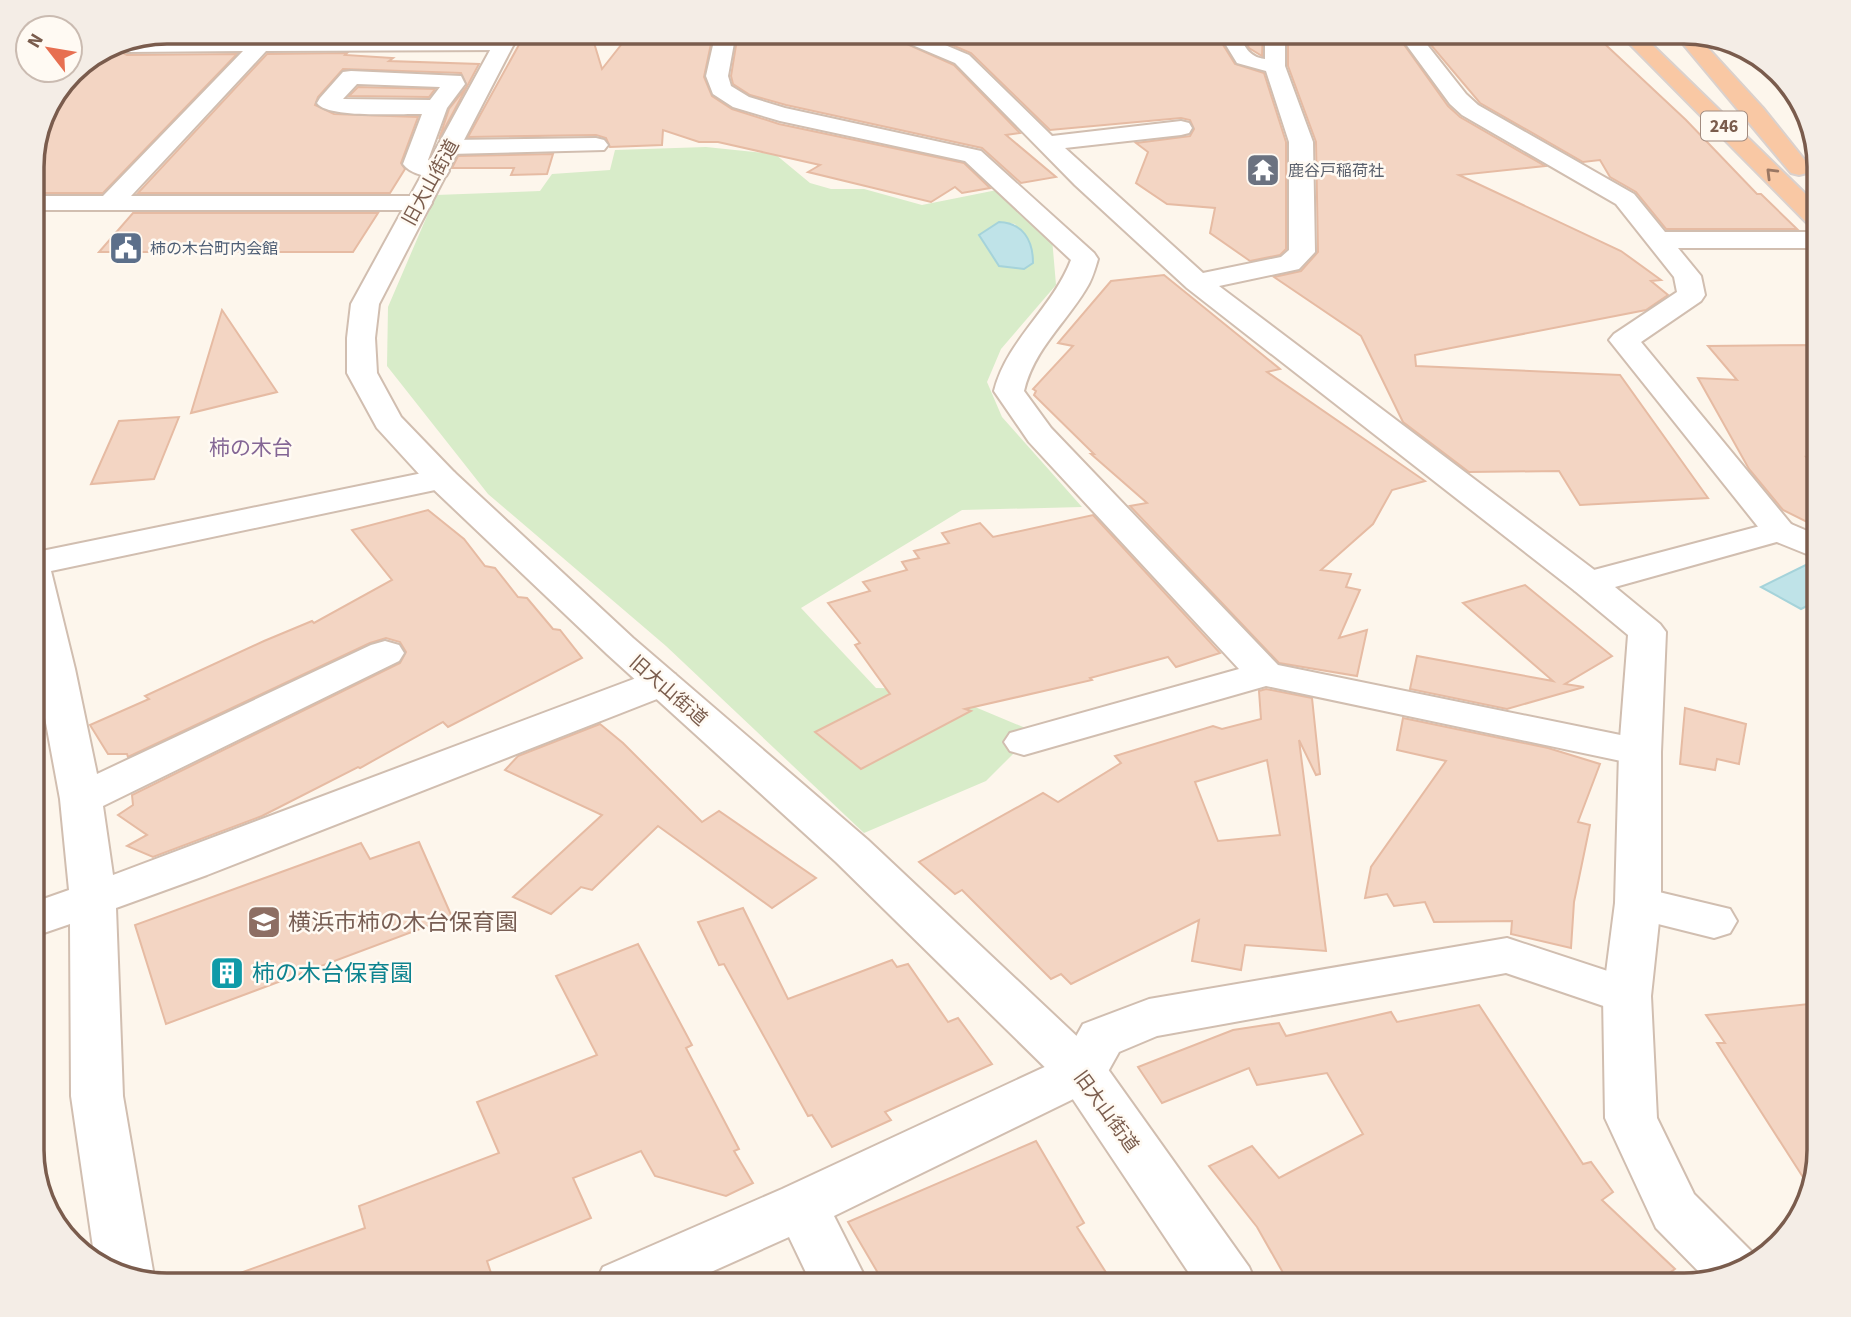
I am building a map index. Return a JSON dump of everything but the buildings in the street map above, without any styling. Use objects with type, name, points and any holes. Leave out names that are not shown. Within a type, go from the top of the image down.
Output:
[{"type":"highway","name":"246","points":[[1640,44],[1807,209]]},
{"type":"highway","name":"246","points":[[1673,44],[1807,176]]},
{"type":"highway","name":"246","points":[[1694,45],[1799,168]]},
{"type":"street","points":[[111,202],[261,44]]},
{"type":"street","name":"旧大山街道","points":[[504,44],[365,304],[361,338],[362,373],[388,421],[442,478],[661,683],[852,851],[1082,1072],[1220,1273]]},
{"type":"street","points":[[724,44],[717,76],[721,89],[741,102],[780,114],[973,156],[1085,259],[1073,289],[1024,352],[1011,375],[1009,391],[1040,435],[1265,674]]},
{"type":"street","points":[[926,44],[962,59],[1084,180],[1197,282],[1588,583],[1647,632],[1640,752],[1638,903],[1627,996],[1631,1118],[1675,1211],[1729,1265]]},
{"type":"street","points":[[1235,44],[1243,58],[1253,64],[1275,65]]},
{"type":"street","points":[[1197,282],[1290,262],[1302,252],[1301,142],[1275,65],[1275,44]]},
{"type":"street","points":[[1416,44],[1458,99],[1470,110],[1625,199],[1660,240],[1669,256],[1687,276],[1690,295],[1624,341],[1779,531],[1807,544]]},
{"type":"street","points":[[436,107],[415,164],[436,174]]},
{"type":"street","points":[[1049,143],[1170,132]]},
{"type":"street","points":[[44,203],[111,202],[436,174],[572,141],[596,145]]},
{"type":"street","points":[[1660,240],[1807,240]]},
{"type":"street","points":[[44,563],[442,478]]},
{"type":"street","points":[[1588,583],[1779,531]]},
{"type":"street","points":[[44,617],[81,799],[93,898],[97,1096],[124,1266]]},
{"type":"street","points":[[81,799],[385,653]]},
{"type":"street","points":[[1024,742],[1265,674],[1640,752]]},
{"type":"street","points":[[44,916],[191,864],[661,683]]},
{"type":"street","points":[[1638,903],[1714,921]]},
{"type":"street","points":[[652,1273],[801,1206],[1082,1072],[1101,1038],[1149,1018],[1507,955],[1627,996]]},
{"type":"street","points":[[801,1206],[834,1273]]},
{"type":"green space","points":[[261,44],[504,44],[260,45]]},
{"type":"green space","points":[[706,147],[775,154],[810,183],[831,189],[864,189],[922,205],[997,190],[1052,238],[1056,285],[1001,349],[987,382],[1002,417],[1082,507],[962,510],[801,608],[876,688],[932,689],[1035,732],[986,781],[864,833],[666,646],[488,494],[387,366],[388,307],[436,195],[540,191],[552,174],[610,170],[615,150]],"holes":[[[999,222],[1015,224],[1033,263],[999,266]]]},
{"type":"water","points":[[999,222],[1014,226],[1025,234],[1031,247],[1033,263],[1024,269],[999,266],[979,235]]},
{"type":"water","points":[[1807,564],[1807,606],[1801,609],[1761,587]]},
{"type":"place","name":"鹿谷戸稲荷社","points":[[1263,170]]},
{"type":"place","name":"柿の木台町内会館","points":[[126,248]]},
{"type":"place","name":"横浜市柿の木台保育園","points":[[264,922]]},
{"type":"place","name":"柿の木台保育園","points":[[227,973]]},
{"type":"district","name":"柿の木台","points":[[251,448]]}]
